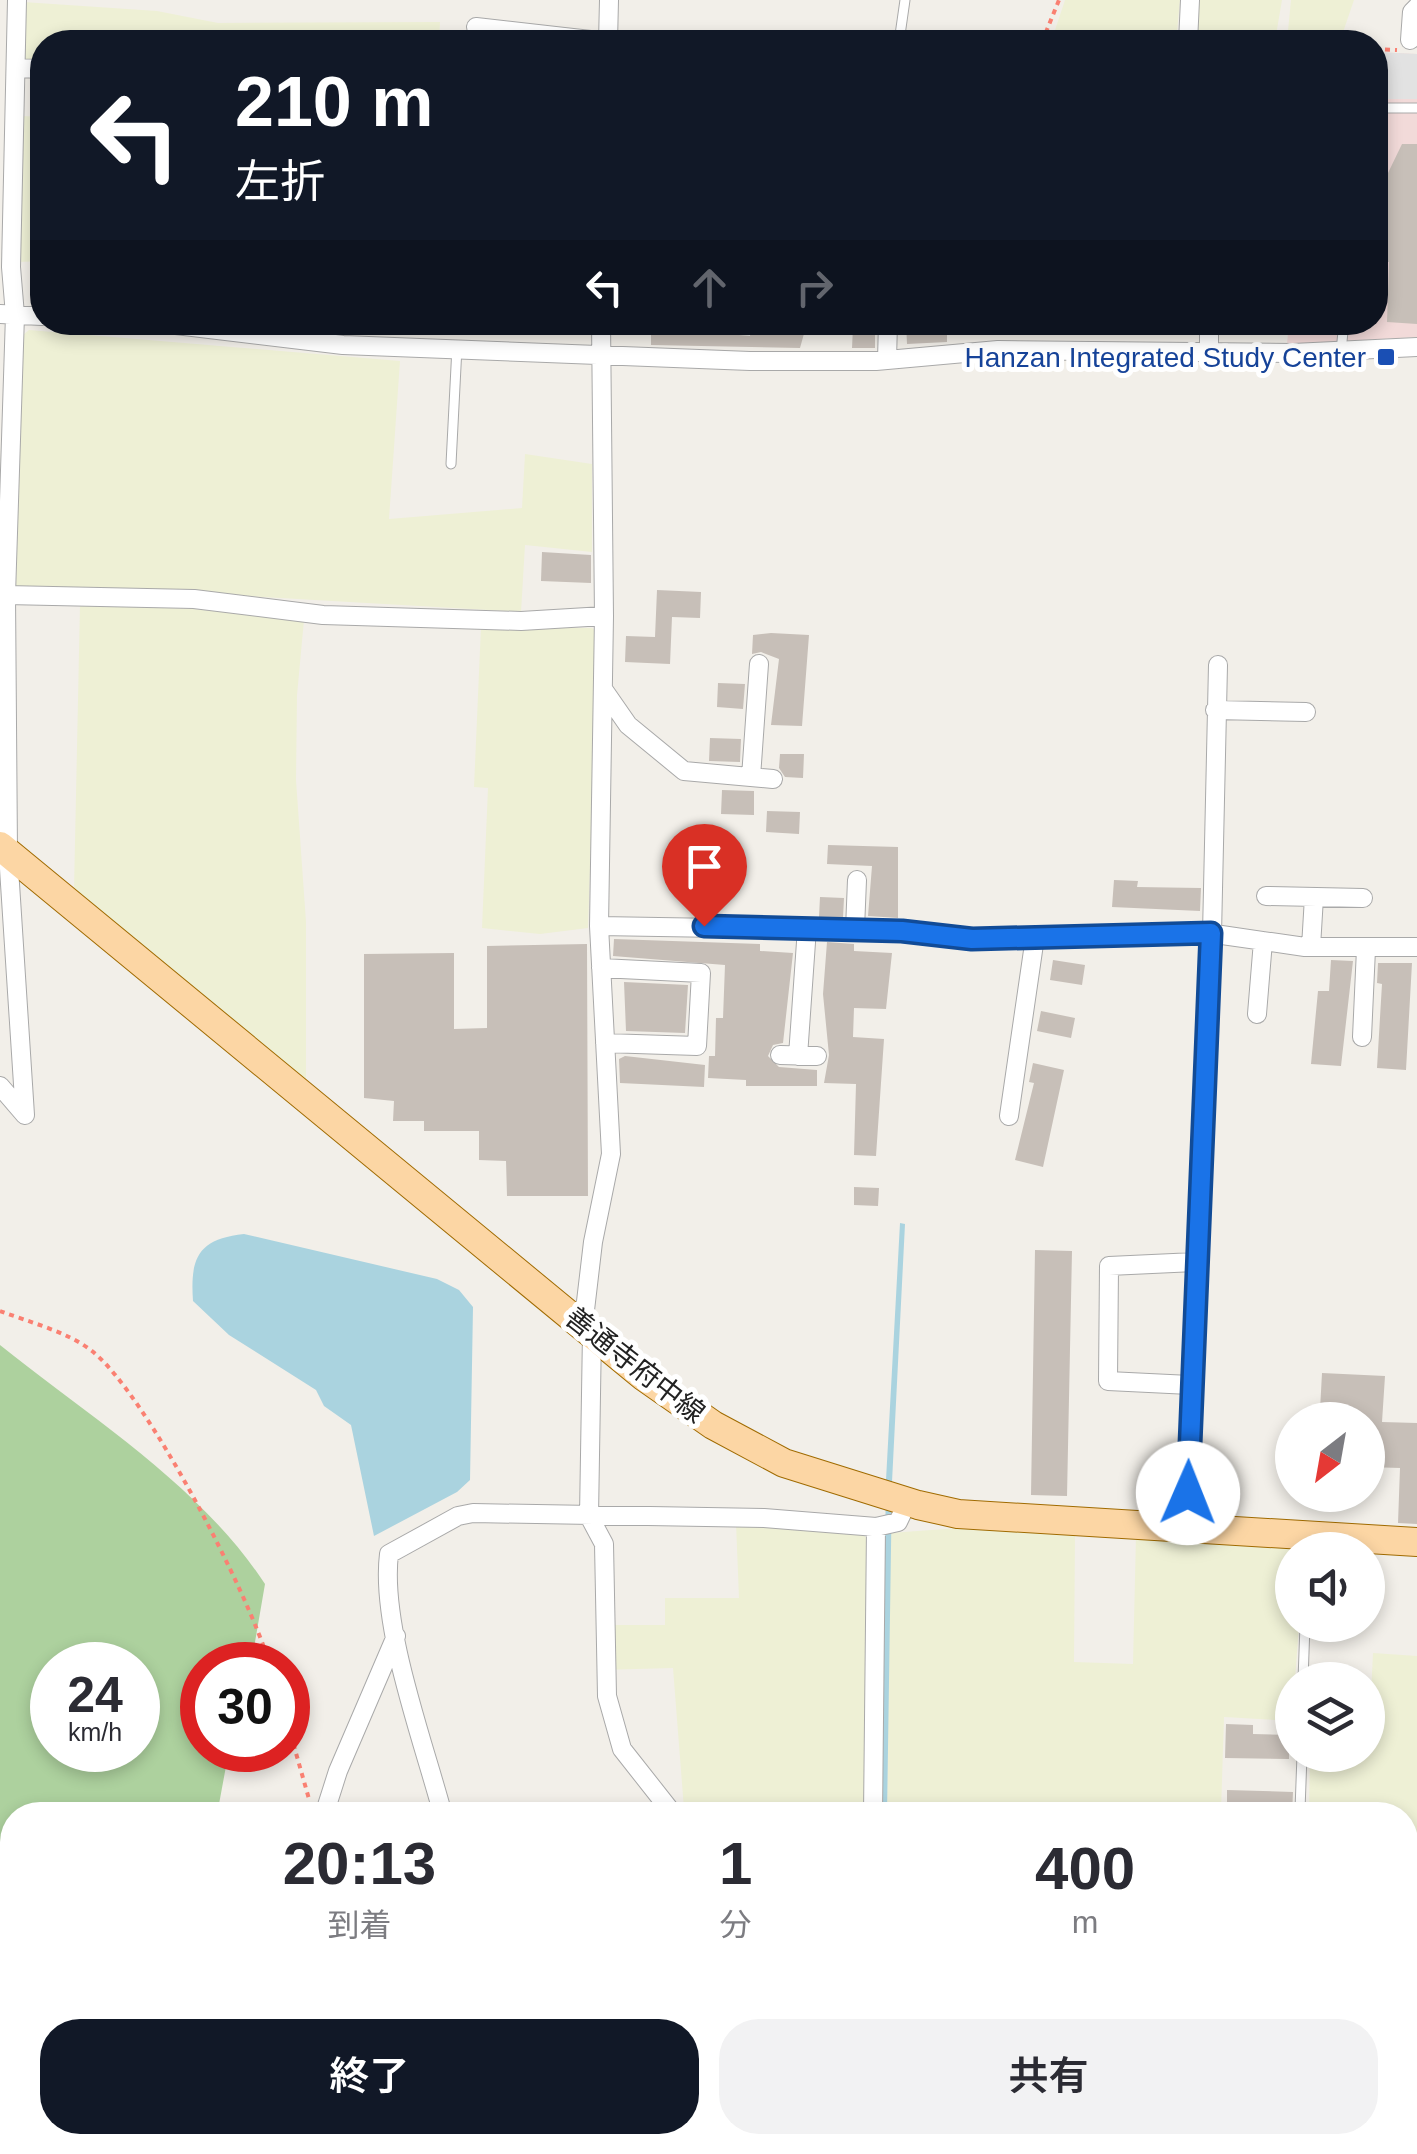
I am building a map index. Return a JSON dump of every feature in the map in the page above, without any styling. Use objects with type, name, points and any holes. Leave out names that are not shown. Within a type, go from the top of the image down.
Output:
[{"type":"main road","name":"善通寺府中線","points":[[4,850],[587,1330],[680,1404],[750,1446],[784,1463],[906,1503],[958,1514],[1187,1529],[1275,1540]]},
{"type":"main road","name":"善通寺府中線","points":[[1385,1543],[1417,1542]]},
{"type":"street","points":[[608,30],[609,0]]},
{"type":"street","points":[[1189,30],[1190,0]]},
{"type":"street","points":[[1410,40],[1417,7]]},
{"type":"street","points":[[0,1086],[25,1114],[4,850],[8,315],[16,68],[11,11]]},
{"type":"street","points":[[476,27],[506,30]]},
{"type":"street","points":[[16,68],[30,68]]},
{"type":"street","points":[[255,335],[343,346],[886,360],[998,350],[1208,352],[1417,347]]},
{"type":"street","points":[[602,335],[604,616],[598,926],[611,1154],[593,1242],[587,1330],[588,1516],[604,1544],[604,1668],[622,1749],[664,1802]]},
{"type":"street","points":[[886,360],[887,335]]},
{"type":"street","points":[[1208,335],[1208,352]]},
{"type":"street","points":[[6,595],[194,599],[342,616],[520,621],[604,616]]},
{"type":"street","points":[[751,777],[759,664]]},
{"type":"street","points":[[1187,1529],[1195,1262],[1212,933],[1218,664]]},
{"type":"street","points":[[603,688],[628,725],[684,771],[772,779]]},
{"type":"street","points":[[1214,710],[1306,712]]},
{"type":"street","points":[[855,929],[857,880]]},
{"type":"street","points":[[1266,896],[1363,898]]},
{"type":"street","points":[[1311,947],[1314,897]]},
{"type":"street","points":[[598,926],[855,929],[972,939],[1212,933],[1311,947],[1417,947]]},
{"type":"street","points":[[798,1056],[807,928]]},
{"type":"street","points":[[1009,1116],[1035,937]]},
{"type":"street","points":[[1258,1014],[1263,941]]},
{"type":"street","points":[[1362,1037],[1366,949]]},
{"type":"street","points":[[601,968],[701,973],[698,1046],[605,1042]]},
{"type":"street","points":[[1190,1385],[1108,1380],[1109,1266],[1195,1262]]},
{"type":"street","points":[[440,1802],[396,1636],[385,1582],[389,1554],[458,1516],[473,1514],[798,1520],[876,1527],[898,1522],[906,1503]]},
{"type":"street","points":[[873,1802],[876,1527]]},
{"type":"street","points":[[322,1802],[396,1636]]},
{"type":"lane","points":[[901,30],[905,0]]},
{"type":"lane","points":[[1388,108],[1417,108]]},
{"type":"lane","points":[[1341,351],[1343,335]]},
{"type":"lane","points":[[451,464],[458,346]]},
{"type":"lane","points":[[1300,1802],[1301,1772]]},
{"type":"path","points":[[1047,30],[1059,0]]},
{"type":"path","points":[[0,1311],[90,1349],[115,1374],[146,1420],[247,1602],[262,1642]]},
{"type":"path","points":[[299,1772],[304,1791],[313,1802]]},
{"type":"shaded area","points":[[1388,53],[1417,54],[1417,337],[1287,344],[1288,335],[1388,335]]},
{"type":"shaded area","points":[[1388,53],[1417,54],[1417,99],[1388,99]]},
{"type":"green space","points":[[1065,0],[1180,0],[1177,30],[1055,30]]},
{"type":"green space","points":[[1199,0],[1282,0],[1277,30],[1198,30]]},
{"type":"green space","points":[[1291,0],[1354,0],[1344,30],[1288,30]]},
{"type":"green space","points":[[23,2],[157,11],[218,23],[440,22],[440,30],[30,30],[30,61],[23,61]]},
{"type":"green space","points":[[22,116],[30,116],[30,262],[19,262]]},
{"type":"green space","points":[[29,330],[30,335],[89,335],[400,361],[389,519],[522,508],[525,454],[592,464],[592,552],[525,545],[521,612],[196,593],[16,588],[23,335]]},
{"type":"green space","points":[[80,605],[193,609],[304,620],[297,695],[296,780],[306,922],[306,1083],[74,890]]},
{"type":"green space","points":[[481,627],[592,628],[598,633],[588,928],[540,934],[482,928],[488,788],[474,787]]},
{"type":"green space","points":[[0,1345],[177,1484],[239,1548],[265,1584],[255,1642],[180,1642],[180,1772],[225,1772],[219,1802],[0,1802]]},
{"type":"green space","points":[[736,1523],[863,1534],[872,1545],[866,1802],[683,1802],[673,1668],[600,1670],[596,1625],[665,1625],[665,1598],[739,1598]]},
{"type":"green space","points":[[973,1527],[1075,1534],[1074,1662],[1133,1664],[1136,1535],[1275,1546],[1275,1642],[1298,1642],[1296,1662],[1275,1662],[1275,1720],[1224,1717],[1221,1802],[887,1802],[890,1533]]},
{"type":"green space","points":[[1373,1653],[1417,1656],[1417,1802],[1309,1802],[1310,1772],[1385,1772],[1385,1662],[1373,1662]]},
{"type":"water","points":[[900,1223],[905,1224],[892,1482],[887,1802],[881,1802],[886,1480]]},
{"type":"water","points":[[244,1234],[437,1279],[459,1290],[473,1307],[470,1480],[457,1492],[374,1536],[351,1425],[324,1406],[316,1390],[229,1335],[193,1301],[193,1273],[200,1253],[216,1241]]},
{"type":"building","points":[[1402,144],[1417,144],[1417,324],[1388,322],[1388,173]]},
{"type":"building","points":[[651,335],[804,335],[800,348],[651,345]]},
{"type":"building","points":[[853,335],[875,335],[875,348],[852,348]]},
{"type":"building","points":[[907,335],[947,335],[947,342],[907,344]]},
{"type":"building","points":[[542,552],[591,555],[591,583],[541,581]]},
{"type":"building","points":[[657,590],[701,592],[700,618],[672,617],[670,664],[625,662],[626,636],[655,637]]},
{"type":"building","points":[[753,635],[809,635],[802,726],[771,725],[779,659],[761,652],[752,654]]},
{"type":"building","points":[[718,683],[745,684],[743,709],[717,707]]},
{"type":"building","points":[[710,738],[741,739],[740,762],[709,761]]},
{"type":"building","points":[[780,754],[804,754],[803,778],[785,777],[779,768]]},
{"type":"building","points":[[722,790],[754,791],[754,815],[721,814]]},
{"type":"building","points":[[767,811],[800,812],[799,834],[766,832]]},
{"type":"building","points":[[828,845],[898,847],[898,918],[868,916],[872,866],[827,864]]},
{"type":"building","points":[[1114,880],[1138,881],[1137,887],[1201,888],[1200,911],[1112,907]]},
{"type":"building","points":[[820,897],[844,898],[843,918],[819,917]]},
{"type":"building","points":[[614,939],[760,944],[760,951],[793,953],[783,1043],[773,1045],[768,1056],[779,1067],[817,1070],[817,1086],[746,1086],[746,1080],[708,1078],[709,1056],[715,1056],[716,1018],[723,1018],[725,965],[613,956]]},
{"type":"building","points":[[827,942],[854,944],[854,951],[892,953],[886,1009],[854,1008],[853,1037],[884,1039],[876,1156],[854,1155],[856,1084],[824,1083],[829,1055],[823,994]]},
{"type":"building","points":[[587,944],[588,1196],[507,1196],[506,1161],[479,1160],[479,1131],[424,1131],[424,1121],[393,1121],[394,1101],[364,1098],[364,954],[454,953],[454,1029],[487,1028],[487,946]]},
{"type":"building","points":[[1053,960],[1085,965],[1082,985],[1050,980]]},
{"type":"building","points":[[1331,960],[1353,961],[1341,1066],[1311,1064],[1318,991],[1329,991]]},
{"type":"building","points":[[1378,963],[1412,963],[1406,1070],[1377,1068],[1382,984],[1377,983]]},
{"type":"building","points":[[624,982],[688,985],[685,1033],[626,1031]]},
{"type":"building","points":[[1041,1011],[1075,1018],[1071,1038],[1037,1031]]},
{"type":"building","points":[[625,1056],[705,1065],[704,1087],[620,1083],[619,1059]]},
{"type":"building","points":[[1033,1063],[1064,1070],[1043,1167],[1015,1160],[1034,1083],[1029,1082]]},
{"type":"building","points":[[854,1187],[879,1188],[878,1206],[854,1205]]},
{"type":"building","points":[[1035,1250],[1072,1251],[1067,1496],[1031,1495]]},
{"type":"building","points":[[1322,1373],[1385,1376],[1383,1402],[1320,1402]]},
{"type":"building","points":[[1385,1422],[1417,1423],[1417,1524],[1398,1523],[1400,1468],[1385,1468]]},
{"type":"building","points":[[1226,1724],[1253,1725],[1253,1734],[1275,1735],[1275,1759],[1225,1758]]},
{"type":"building","points":[[1227,1790],[1293,1792],[1293,1802],[1227,1802]]},
{"type":"place","name":"Hanzan Integrated Study Center","points":[[1386,357]]},
{"type":"route","points":[[704,926],[902,931],[972,939],[1211,933],[1188,1493]]}]
